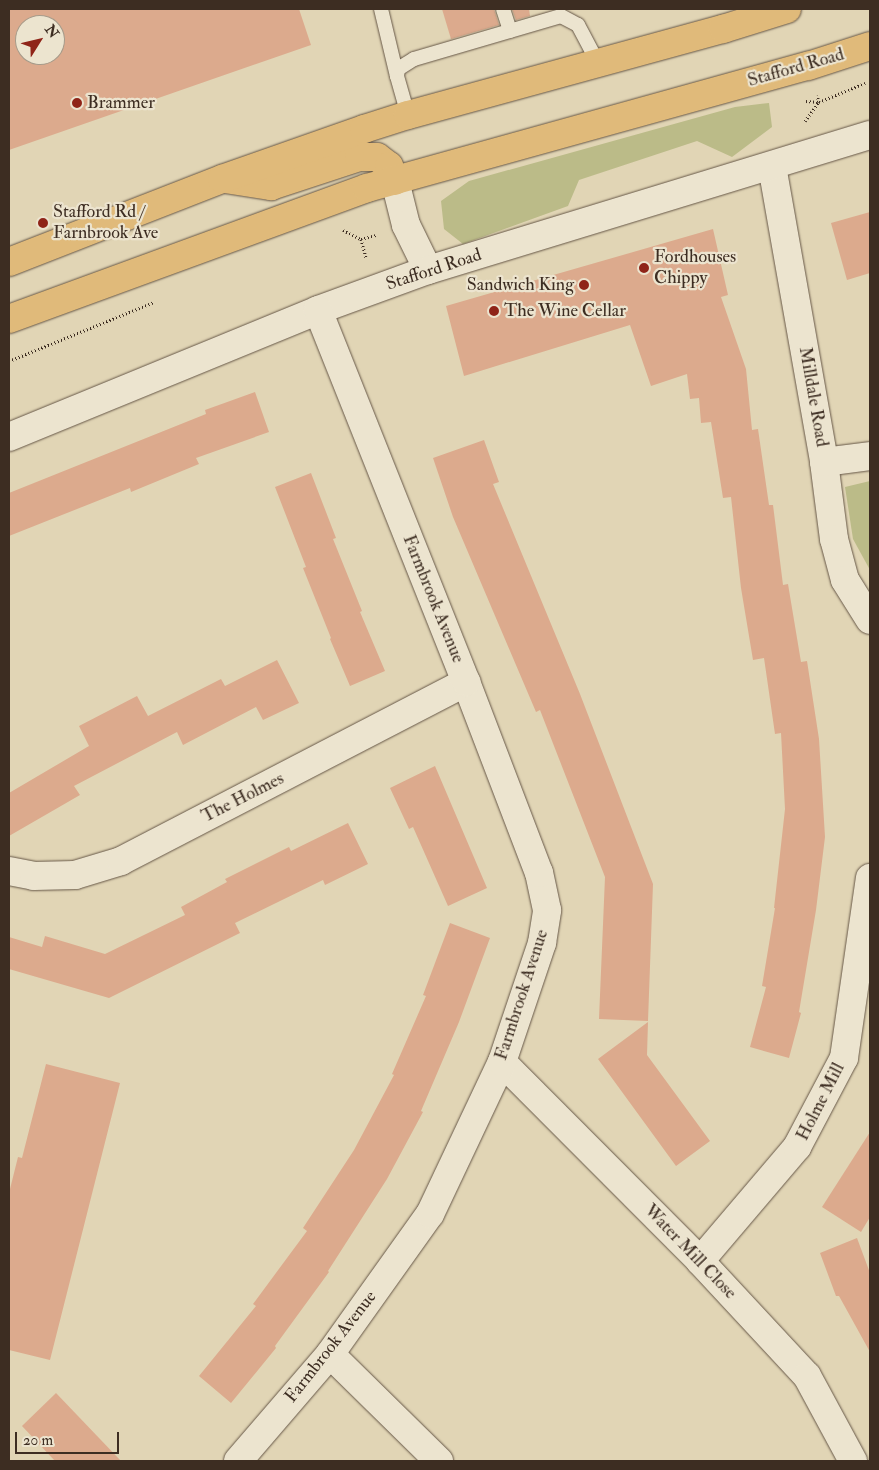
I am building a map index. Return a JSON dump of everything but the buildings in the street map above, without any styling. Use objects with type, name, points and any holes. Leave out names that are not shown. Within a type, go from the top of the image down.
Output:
[{"type":"highway","points":[[9,262],[222,179],[408,115],[788,9]]},
{"type":"highway","name":"Stafford Road","points":[[9,319],[367,188],[808,66],[870,46]]},
{"type":"highway","points":[[222,179],[271,186],[359,157],[377,157],[389,166],[395,181]]},
{"type":"street","name":"Stafford Road","points":[[9,437],[318,310],[428,270],[870,135]]},
{"type":"street","name":"Milldale Road","points":[[772,166],[824,462],[834,539],[845,580],[870,620]]},
{"type":"street","points":[[395,181],[406,225],[428,270]]},
{"type":"street","name":"Farmbrook Avenue","points":[[238,1461],[330,1354],[430,1214],[502,1062],[542,943],[547,910],[539,873],[466,682],[318,310]]},
{"type":"street","points":[[824,462],[870,456]]},
{"type":"street","name":"The Holmes","points":[[9,871],[34,876],[75,875],[121,861],[466,682]]},
{"type":"street","name":"Holme Mill","points":[[700,1261],[797,1147],[844,1058],[870,878]]},
{"type":"street","name":"Water Mill Close","points":[[502,1062],[700,1261],[807,1376],[853,1461]]},
{"type":"street","points":[[330,1354],[440,1461]]},
{"type":"lane","points":[[381,9],[408,115]]},
{"type":"lane","points":[[504,9],[510,31]]},
{"type":"lane","points":[[576,9],[578,25],[598,63]]},
{"type":"lane","points":[[397,76],[398,69],[414,60],[561,16],[578,25]]},
{"type":"green space","points":[[769,103],[772,127],[732,157],[697,141],[579,180],[568,206],[463,244],[444,229],[441,201],[469,181],[735,107]]},
{"type":"green space","points":[[870,481],[870,570],[853,539],[845,487]]},
{"type":"place","name":"Brammer","points":[[77,103]]},
{"type":"place","name":"Stafford Rd / Farnbrook Ave","points":[[43,223]]},
{"type":"place","name":"Fordhouses Chippy","points":[[644,268]]},
{"type":"place","name":"Sandwich King","points":[[584,285]]},
{"type":"place","name":"The Wine Cellar","points":[[494,311]]}]
